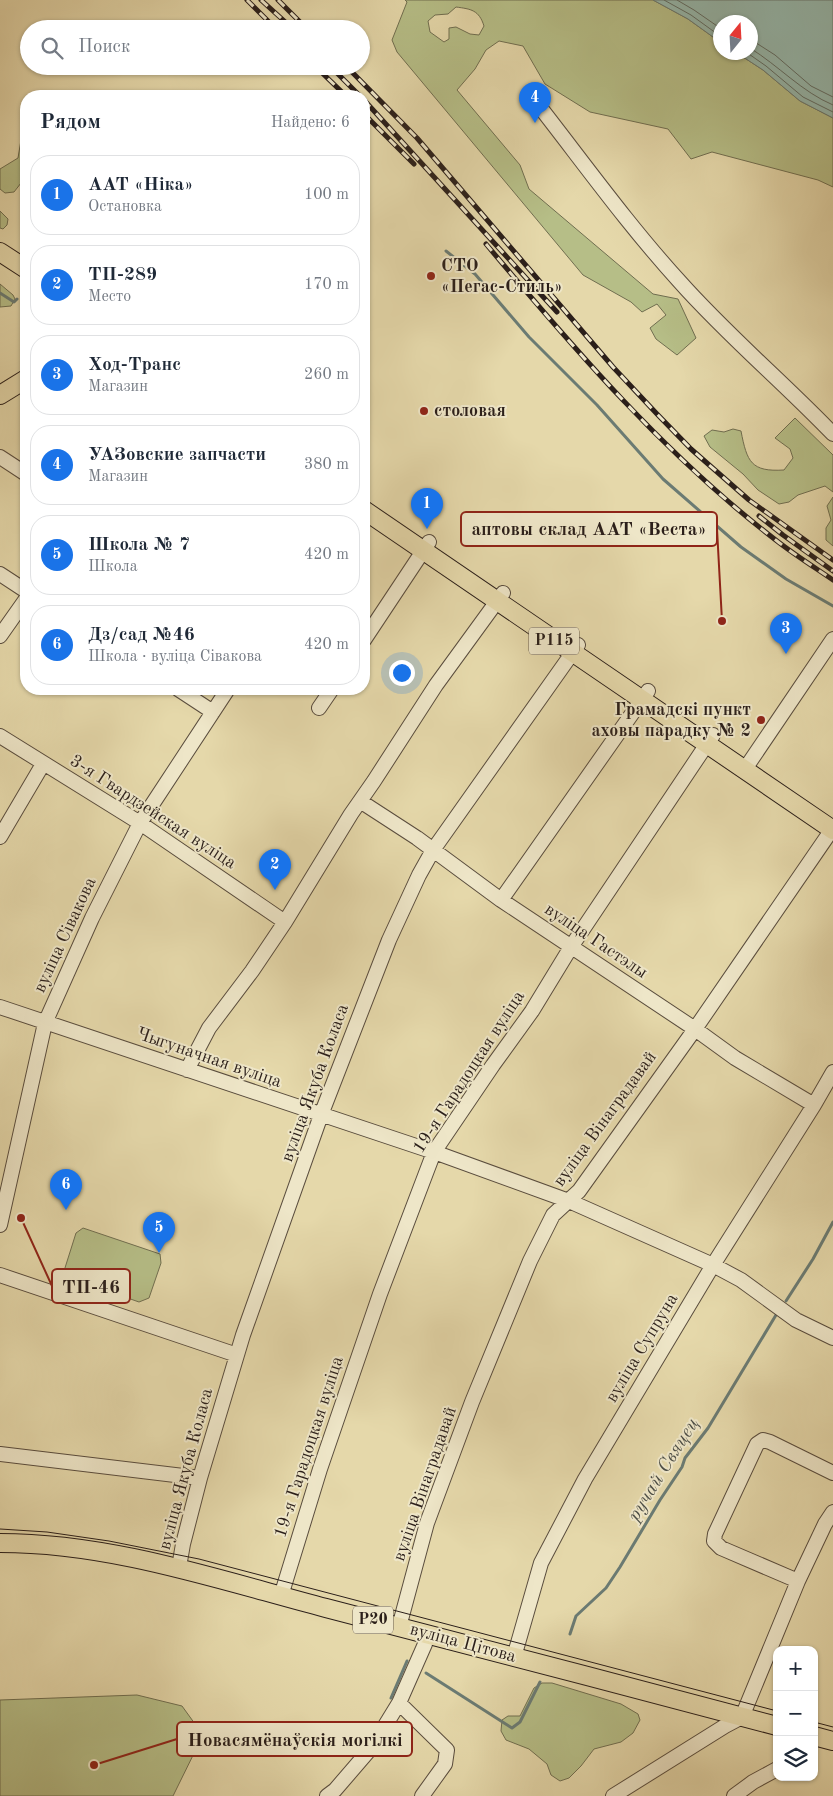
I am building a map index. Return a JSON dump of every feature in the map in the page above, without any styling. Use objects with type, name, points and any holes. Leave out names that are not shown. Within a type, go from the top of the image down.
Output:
[{"type":"main road","points":[[0,252],[20,266]]},
{"type":"main road","points":[[0,265],[20,279]]},
{"type":"main road","points":[[0,395],[20,383]]},
{"type":"main road","name":"Р115","points":[[370,502],[426,546],[748,765],[833,826]]},
{"type":"main road","name":"Р115","points":[[370,513],[426,546]]},
{"type":"main road","name":"вуліца Цітова","points":[[0,1543],[94,1551],[179,1567],[281,1596],[773,1725]]},
{"type":"street","points":[[536,102],[679,282],[723,328],[802,402],[833,434]]},
{"type":"street","points":[[0,457],[20,470]]},
{"type":"street","points":[[370,631],[426,546]]},
{"type":"street","points":[[0,574],[20,586]]},
{"type":"street","points":[[187,1070],[209,1028],[252,971],[285,922],[436,685],[500,597]]},
{"type":"street","points":[[0,636],[20,608]]},
{"type":"street","points":[[748,765],[832,643]]},
{"type":"street","name":"вуліца Якуба Коласа","points":[[179,1567],[200,1478],[237,1355],[322,1115],[389,940],[432,850],[575,649]]},
{"type":"street","points":[[187,695],[213,712]]},
{"type":"street","name":"вуліца Сівакова","points":[[0,1224],[45,1023],[92,918],[140,823],[224,695]]},
{"type":"street","points":[[319,708],[328,695]]},
{"type":"street","points":[[501,900],[645,696]]},
{"type":"street","name":"3-я Гвардзейская вуліца","points":[[0,736],[140,823],[285,922]]},
{"type":"street","name":"19-я Гарадоцкая вуліца","points":[[281,1596],[320,1468],[380,1294],[434,1152],[532,1011],[571,947],[710,739]]},
{"type":"street","points":[[0,837],[43,764]]},
{"type":"street","name":"вуліца Гастэлы","points":[[360,802],[735,1058],[814,1105]]},
{"type":"street","name":"вуліца Вінаградавай","points":[[399,1627],[427,1523],[472,1402],[530,1261],[553,1215],[579,1191],[695,1029],[833,826]]},
{"type":"street","name":"Чыгуначная вуліца","points":[[0,1007],[434,1152],[569,1201],[713,1265],[741,1280],[796,1320],[833,1338]]},
{"type":"street","name":"вуліца Супруна","points":[[514,1657],[540,1563],[586,1479],[713,1265],[833,1072]]},
{"type":"street","points":[[0,1275],[237,1355]]},
{"type":"street","points":[[798,1581],[721,1548],[714,1542],[715,1534],[757,1444],[763,1440],[833,1474]]},
{"type":"street","points":[[0,1454],[200,1478]]},
{"type":"street","points":[[613,1796],[742,1717],[798,1581],[825,1524],[833,1512]]},
{"type":"street","points":[[327,1796],[335,1790],[372,1747],[399,1703],[425,1644],[427,1634]]},
{"type":"street","points":[[399,1703],[447,1750],[445,1764],[422,1796]]},
{"type":"street","points":[[734,1796],[753,1782],[773,1771]]},
{"type":"green space","points":[[405,0],[653,0],[688,19],[713,37],[713,60],[748,60],[763,70],[800,101],[833,118],[833,187],[818,180],[712,152],[691,159],[668,129],[590,112],[545,84],[523,46],[499,41],[486,50],[475,69],[457,90],[520,165],[529,189],[653,294],[678,299],[696,338],[677,355],[656,339],[650,328],[666,315],[657,304],[642,312],[631,302],[583,275],[397,52],[392,40],[407,2]],"holes":[[[456,7],[477,13],[484,26],[479,35],[470,34],[456,27],[449,28],[449,39],[444,42],[430,32],[428,21],[435,15],[448,14]]]},
{"type":"green space","points":[[20,146],[20,184],[14,192],[5,193],[0,189],[0,169],[18,158]]},
{"type":"green space","points":[[0,211],[8,219],[7,225],[3,229],[0,228]]},
{"type":"green space","points":[[0,284],[15,299],[11,306],[0,307]]},
{"type":"green space","points":[[795,418],[833,455],[833,492],[825,486],[798,495],[789,502],[779,504],[758,490],[743,474],[710,447],[704,436],[712,430],[724,432],[733,429],[741,431],[752,463],[764,469],[784,470],[793,458],[790,449],[775,438]]},
{"type":"green space","points":[[833,497],[833,546],[826,540],[826,528],[831,520],[827,506]]},
{"type":"green space","points":[[83,1228],[160,1254],[161,1263],[149,1298],[139,1302],[68,1277],[64,1271],[76,1233]]},
{"type":"green space","points":[[542,1683],[552,1683],[621,1704],[638,1714],[640,1720],[633,1733],[621,1742],[594,1749],[569,1778],[560,1781],[551,1775],[547,1764],[529,1749],[506,1740],[501,1731],[502,1720],[508,1716],[520,1716],[534,1688]]},
{"type":"green space","points":[[137,1695],[182,1706],[203,1735],[173,1796],[0,1796],[0,1700]]},
{"type":"water","points":[[653,0],[833,0],[833,118],[800,101],[763,70],[748,60],[758,60],[758,15],[713,15],[713,37],[688,19]]},
{"type":"waterway","points":[[446,251],[475,274],[529,337],[597,405],[663,479],[741,547],[786,579],[833,606]]},
{"type":"waterway","points":[[0,293],[14,302],[17,299]]},
{"type":"waterway","name":"ручай Свяцец","points":[[786,1301],[813,1259],[833,1222]]},
{"type":"waterway","name":"ручай Свяцец","points":[[570,1634],[576,1616],[606,1588],[620,1567],[682,1467],[685,1458],[708,1428],[776,1315]]},
{"type":"waterway","points":[[391,1698],[407,1661]]},
{"type":"waterway","name":"ручай Свяцец","points":[[426,1673],[512,1728],[520,1722],[540,1682]]},
{"type":"tram line","points":[[0,1529],[47,1532],[109,1541],[199,1559],[773,1710]]},
{"type":"tram line","points":[[818,1723],[833,1727]]},
{"type":"railway","points":[[247,0],[267,20]]},
{"type":"railway","points":[[261,0],[283,20]]},
{"type":"railway","points":[[278,0],[298,20]]},
{"type":"railway","points":[[324,75],[340,90]]},
{"type":"railway","points":[[339,75],[354,90]]},
{"type":"railway","points":[[355,75],[370,90]]},
{"type":"railway","points":[[370,90],[417,138],[613,367],[691,449],[749,500],[833,560]]},
{"type":"railway","points":[[370,107],[557,312]]},
{"type":"railway","points":[[370,120],[414,164]]},
{"type":"railway","points":[[486,244],[588,362],[697,474],[784,546],[833,580]]},
{"type":"railway","points":[[759,516],[833,571]]},
{"type":"place","name":"УАЗовские запчасти","points":[[535,123]]},
{"type":"place","name":"СТО «Пегас-Стиль»","points":[[431,276]]},
{"type":"place","name":"столовая","points":[[424,411]]},
{"type":"place","name":"ААТ «Ніка»","points":[[427,529]]},
{"type":"place","name":"аптовы склад ААТ «Веста»","points":[[722,621]]},
{"type":"place","name":"Ход-Транс","points":[[786,654]]},
{"type":"place","name":"Грамадскі пункт аховы парадку № 2","points":[[761,720]]},
{"type":"place","name":"ТП-289","points":[[275,890]]},
{"type":"place","name":"Дз/сад №46","points":[[66,1210]]},
{"type":"place","name":"ТП-46","points":[[21,1218]]},
{"type":"place","name":"Школа № 7","points":[[159,1253]]},
{"type":"place","name":"Новасямёнаўскія могілкі","points":[[94,1765]]}]
